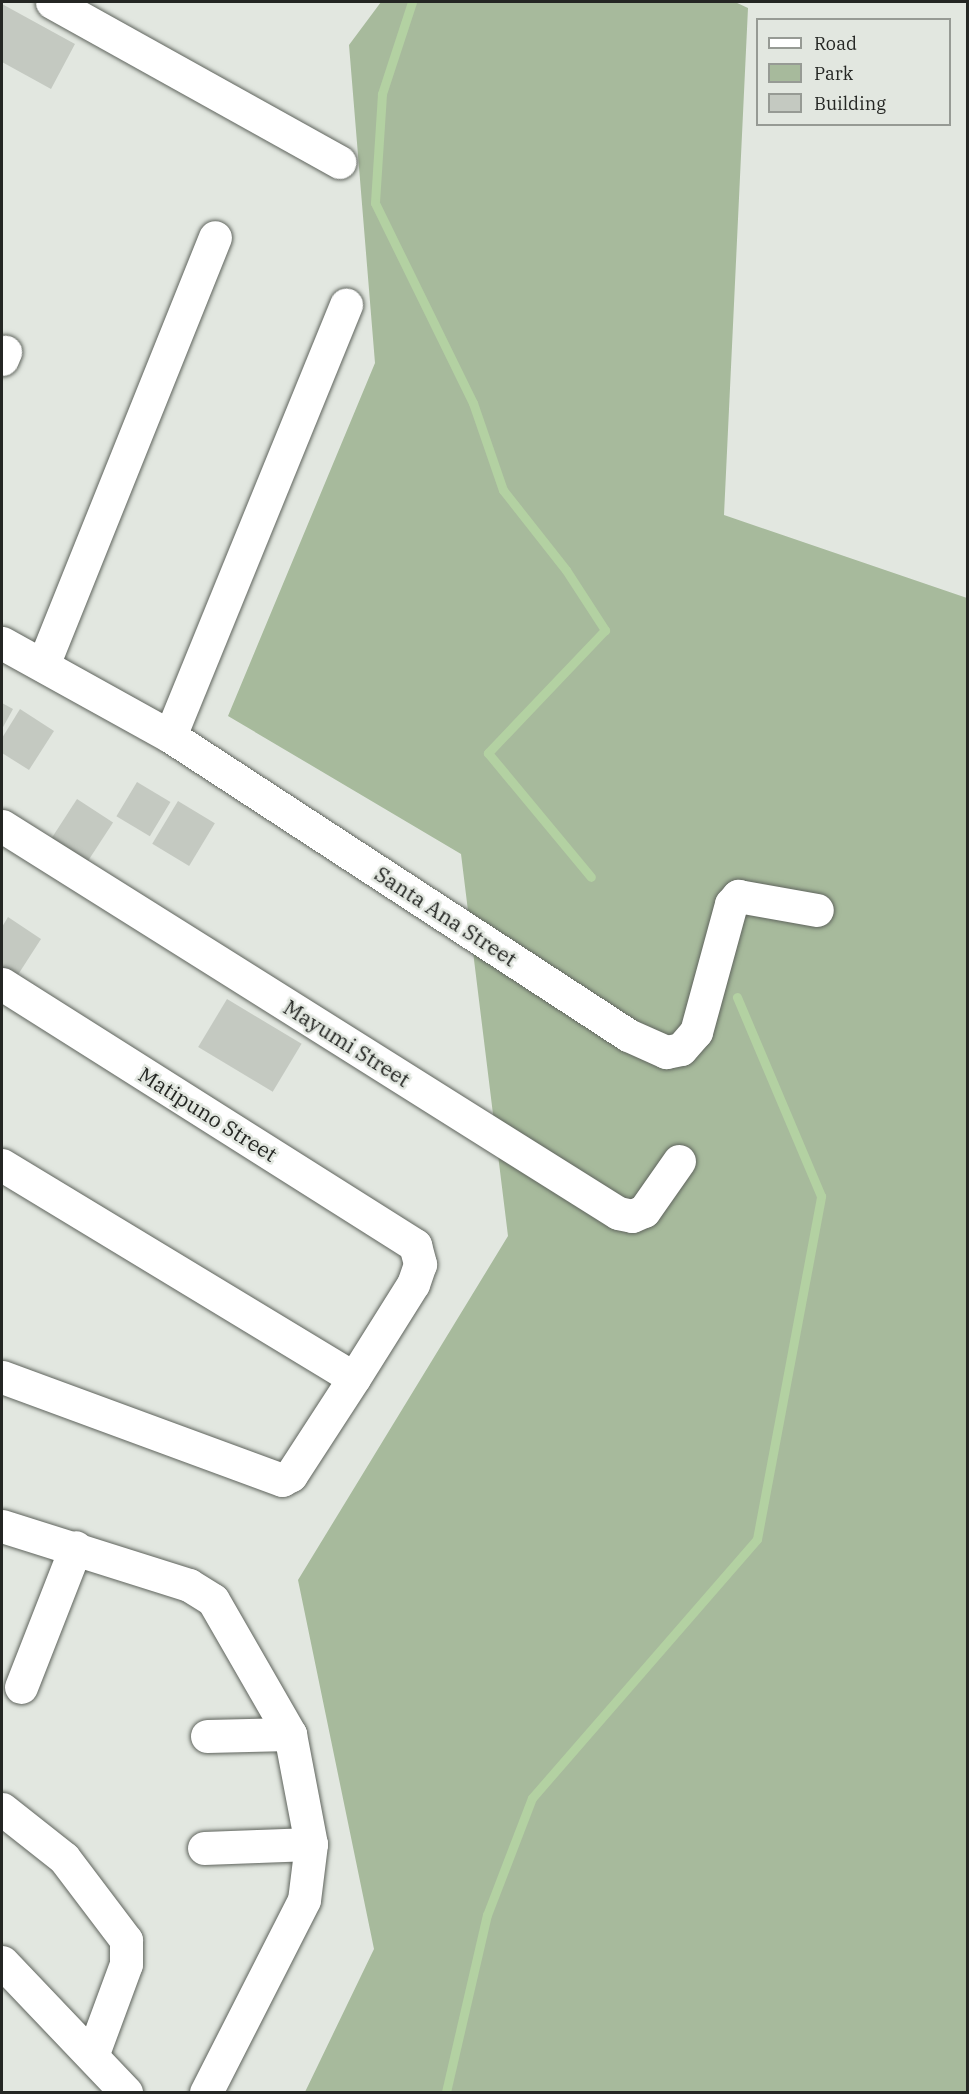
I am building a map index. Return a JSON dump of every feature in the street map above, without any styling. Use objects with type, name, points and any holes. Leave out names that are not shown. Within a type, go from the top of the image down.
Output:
[{"type":"street","points":[[52,2],[339,162]]},
{"type":"street","points":[[43,665],[215,237]]},
{"type":"street","points":[[170,736],[346,304]]},
{"type":"street","name":"Santa Ana Street","points":[[2,643],[170,736],[615,1026],[666,1052],[681,1049],[696,1032],[731,904],[738,896],[817,910]]},
{"type":"street","name":"Mayumi Street","points":[[2,826],[618,1213],[632,1216],[644,1211],[679,1161]]},
{"type":"street","name":"Matipuno Street","points":[[2,984],[416,1245],[420,1264],[413,1284],[354,1378]]},
{"type":"street","points":[[2,1377],[282,1480],[291,1475],[354,1378],[3,1170]]},
{"type":"street","points":[[2,1526],[189,1585],[213,1600],[290,1734],[311,1845],[304,1900],[206,2092]]},
{"type":"street","points":[[21,1687],[76,1548]]},
{"type":"street","points":[[207,1736],[290,1734]]},
{"type":"street","points":[[2,1809],[64,1858],[126,1940],[126,1964],[92,2056]]},
{"type":"street","points":[[204,1848],[311,1845]]},
{"type":"street","points":[[2,1962],[126,2092]]},
{"type":"green space","points":[[381,2],[735,2],[748,8],[724,515],[967,598],[967,2092],[305,2092],[374,1949],[298,1580],[508,1236],[461,854],[228,716],[375,363],[349,45]]},
{"type":"building","points":[[2,4],[75,44],[51,89],[2,62]]},
{"type":"building","points":[[2,703],[13,709],[2,729]]},
{"type":"building","points":[[20,709],[54,731],[29,770],[2,753],[2,738]]},
{"type":"building","points":[[137,782],[170,802],[150,836],[116,816]]},
{"type":"building","points":[[77,799],[113,822],[86,864],[50,841]]},
{"type":"building","points":[[178,801],[215,823],[189,866],[152,844]]},
{"type":"building","points":[[8,917],[41,939],[12,984],[2,977],[2,927]]},
{"type":"building","points":[[227,999],[302,1044],[273,1092],[198,1047]]},
{"type":"waterway","points":[[412,2],[382,94],[375,203],[473,403],[503,490],[566,570],[605,630],[488,753],[591,877]]},
{"type":"waterway","points":[[446,2092],[487,1915],[532,1798],[757,1539],[821,1196],[737,997]]}]
